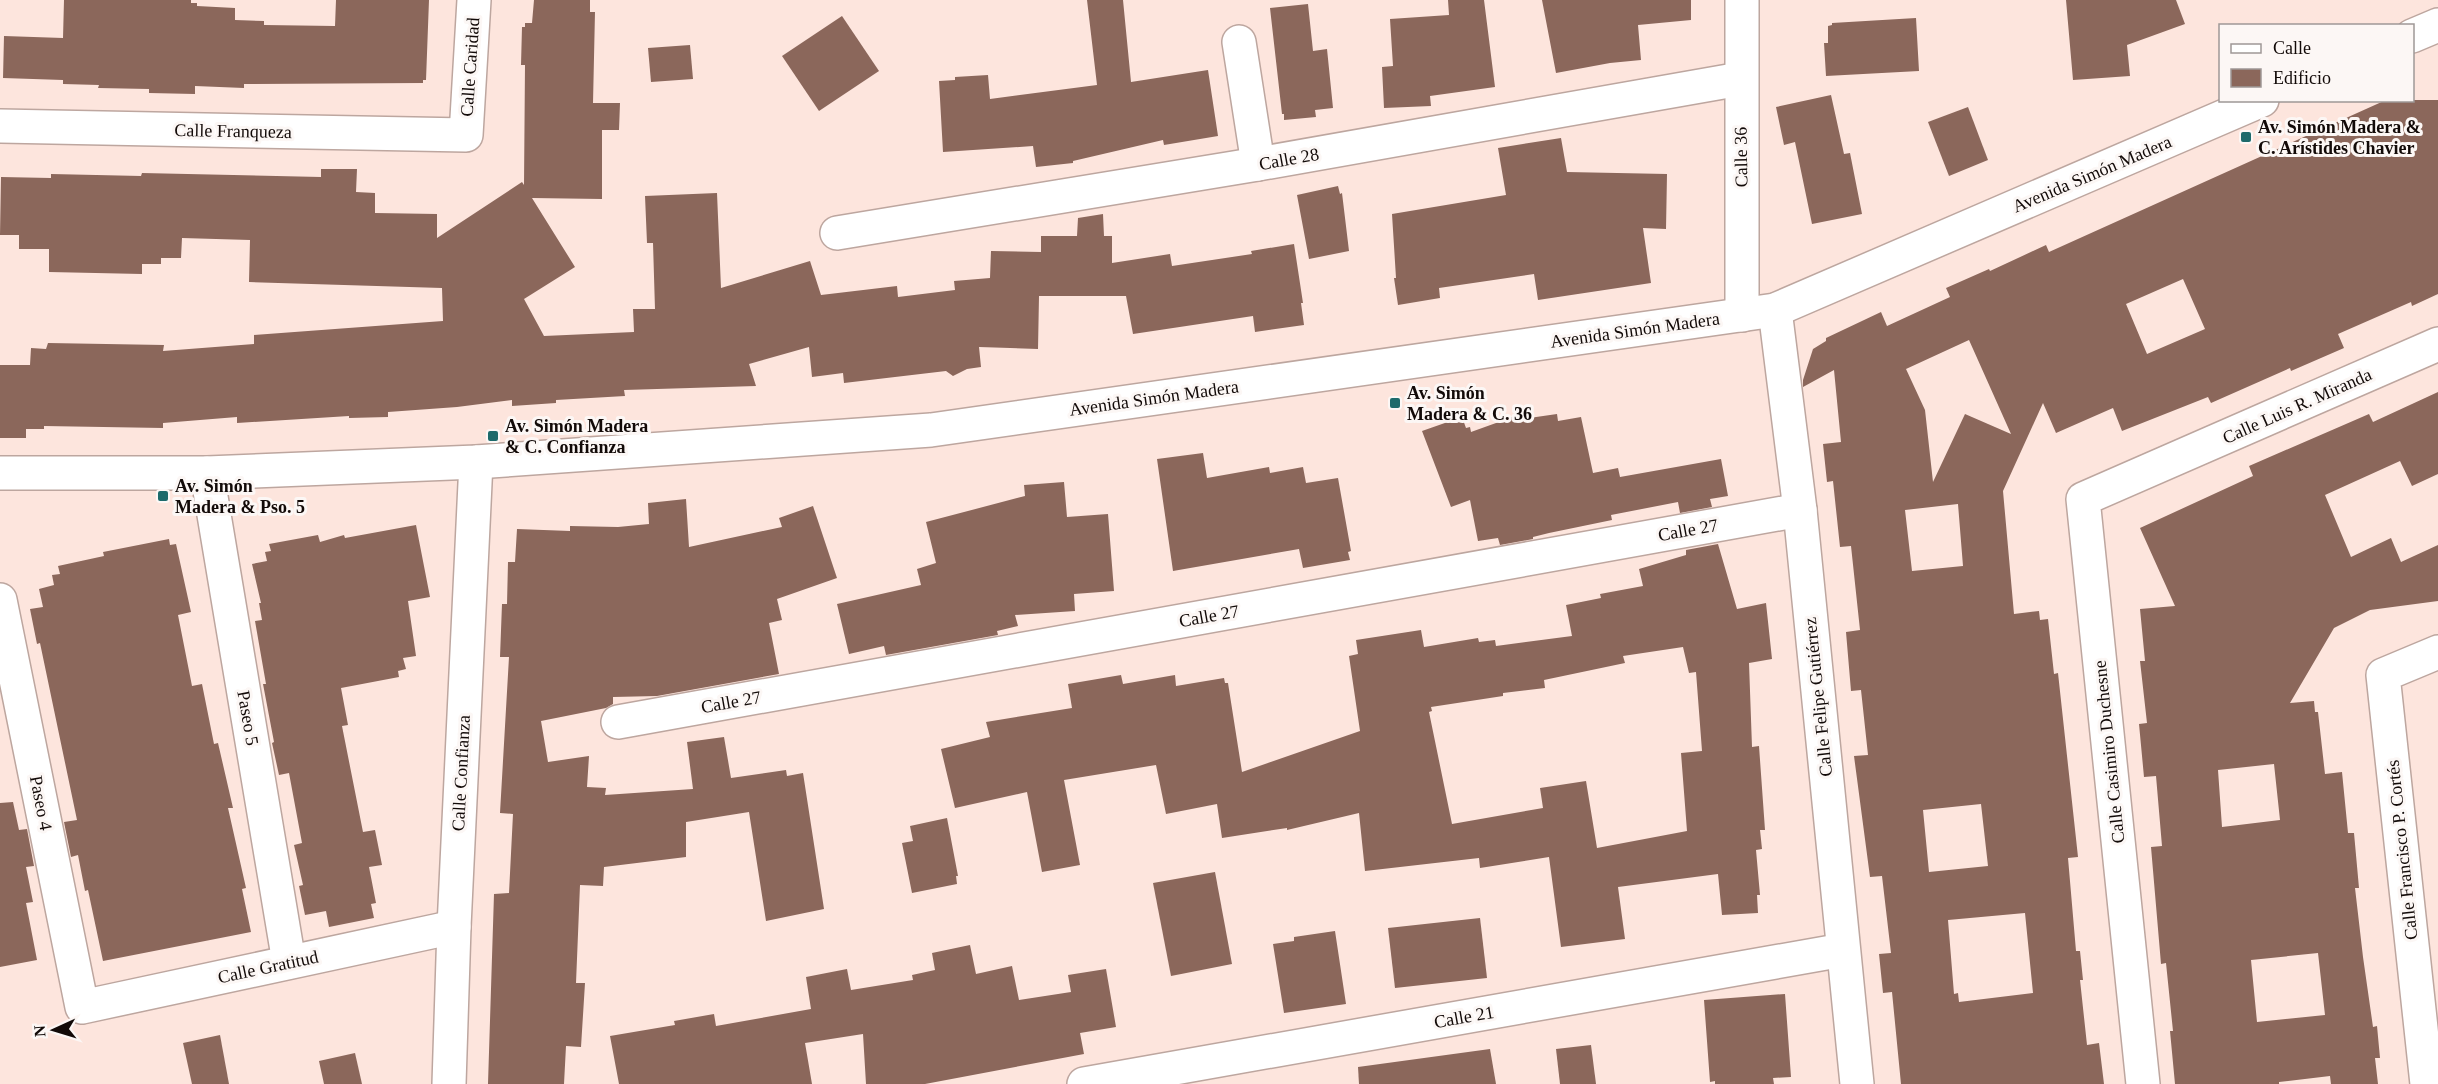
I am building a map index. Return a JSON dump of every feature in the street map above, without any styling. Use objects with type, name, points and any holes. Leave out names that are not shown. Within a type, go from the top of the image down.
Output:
[{"type":"street","name":"Calle Caridad","points":[[466,135],[474,0]]},
{"type":"street","name":"Calle 36","points":[[1742,0],[1740,79],[1742,315]]},
{"type":"street","points":[[2414,35],[2438,25]]},
{"type":"street","points":[[1239,42],[1258,164]]},
{"type":"street","name":"Calle 28","points":[[837,233],[1258,164],[1740,79]]},
{"type":"street","name":"Avenida Simón Madera","points":[[0,473],[207,473],[476,462],[931,430],[1774,310],[2257,102]]},
{"type":"street","name":"Calle Franqueza","points":[[0,126],[466,135]]},
{"type":"street","name":"Calle Felipe Gutiérrez","points":[[1774,310],[1800,510],[1857,1084]]},
{"type":"street","name":"Calle Luis R. Miranda","points":[[2156,467],[2438,344]]},
{"type":"street","name":"Calle Confianza","points":[[449,1084],[454,927],[476,462]]},
{"type":"street","name":"Calle Casimiro Duchesne","points":[[2143,1084],[2083,499],[2156,467]]},
{"type":"street","name":"Paseo 5","points":[[207,473],[290,962]]},
{"type":"street","name":"Calle 27","points":[[618,722],[1800,510]]},
{"type":"street","name":"Paseo 4","points":[[0,600],[82,1007]]},
{"type":"street","name":"Calle Francisco P. Cortés","points":[[2427,1084],[2383,675],[2438,652]]},
{"type":"street","name":"Calle Gratitud","points":[[82,1007],[454,927]]},
{"type":"street","name":"Calle 21","points":[[1084,1084],[1843,950]]},
{"type":"building","points":[[64,0],[191,0],[191,3],[197,3],[197,6],[235,8],[235,20],[264,21],[264,25],[335,26],[336,0],[429,0],[426,80],[423,80],[423,83],[244,84],[244,88],[195,86],[195,94],[149,93],[149,89],[98,88],[99,85],[63,84],[63,80],[3,78],[4,36],[63,38]]},
{"type":"building","points":[[534,0],[590,0],[590,12],[595,12],[593,103],[620,103],[619,130],[602,130],[602,199],[532,198],[575,267],[524,299],[544,336],[634,332],[633,309],[655,309],[653,243],[647,243],[645,196],[717,193],[721,288],[810,261],[821,295],[897,286],[898,297],[955,290],[954,281],[990,278],[991,251],[1041,252],[1041,236],[1077,236],[1078,218],[1103,214],[1104,236],[1112,236],[1112,263],[1170,254],[1172,266],[1252,254],[1251,251],[1294,244],[1304,325],[1255,332],[1253,316],[1133,334],[1126,296],[1039,296],[1038,349],[979,347],[981,367],[967,369],[953,376],[946,371],[844,383],[843,373],[812,377],[809,347],[749,364],[756,386],[624,390],[625,396],[556,400],[556,403],[512,406],[512,400],[388,412],[388,417],[349,418],[349,416],[237,423],[237,417],[163,423],[163,428],[44,426],[44,429],[26,429],[26,438],[0,438],[0,365],[30,365],[31,348],[46,349],[48,343],[164,345],[163,351],[254,344],[254,335],[443,321],[442,288],[249,282],[250,240],[182,238],[181,258],[161,258],[161,264],[142,264],[142,274],[49,272],[49,249],[19,249],[19,235],[0,235],[1,177],[51,178],[51,174],[141,176],[142,173],[321,177],[321,169],[357,169],[356,192],[375,193],[375,213],[437,214],[437,238],[522,182],[524,185],[525,65],[521,65],[522,27],[525,27],[525,23],[532,23]]},
{"type":"building","points":[[1087,0],[1123,0],[1131,82],[1208,70],[1218,136],[1164,145],[1163,140],[1073,161],[1073,163],[1036,167],[1033,146],[943,152],[939,81],[955,80],[955,77],[988,75],[990,99],[1097,85]]},
{"type":"building","points":[[1448,0],[1484,0],[1495,87],[1430,96],[1431,106],[1384,108],[1382,67],[1393,66],[1390,19],[1449,15]]},
{"type":"building","points":[[1542,0],[1691,0],[1691,20],[1638,25],[1641,60],[1556,73]]},
{"type":"building","points":[[2066,0],[2176,0],[2185,24],[2127,45],[2130,76],[2073,80]]},
{"type":"building","points":[[1308,4],[1313,51],[1327,49],[1333,108],[1315,110],[1316,117],[1284,120],[1270,8]]},
{"type":"building","points":[[842,16],[879,71],[819,111],[782,56]]},
{"type":"building","points":[[1916,18],[1919,71],[1826,76],[1824,43],[1828,43],[1828,26],[1832,23]]},
{"type":"building","points":[[690,45],[693,79],[651,82],[648,48]]},
{"type":"building","points":[[1831,95],[1844,154],[1850,153],[1862,214],[1812,224],[1795,142],[1784,145],[1776,107]]},
{"type":"building","points":[[2438,100],[2438,294],[2412,306],[2411,302],[2338,334],[2344,348],[2291,371],[2290,368],[2211,403],[2208,397],[2122,431],[2113,408],[2056,433],[2043,403],[2003,491],[2014,614],[2039,611],[2040,620],[2048,619],[2054,674],[2058,673],[2078,857],[2068,858],[2076,951],[2080,951],[2083,980],[2080,980],[2087,1045],[2099,1043],[2104,1084],[1901,1084],[1892,992],[1883,993],[1879,954],[1891,953],[1882,876],[1870,877],[1854,756],[1868,755],[1861,690],[1851,691],[1846,632],[1860,630],[1851,546],[1840,547],[1833,481],[1827,482],[1823,444],[1841,442],[1834,370],[1803,387],[1803,380],[1813,349],[1826,341],[1826,338],[1881,312],[1887,326],[1950,297],[1946,288],[2046,245],[2049,252],[2382,102]],"holes":[[[2183,279],[2205,329],[2147,354],[2126,304]],[[1969,340],[2011,434],[1965,414],[1933,482],[1925,410],[1906,369]],[[1958,504],[1963,566],[1912,571],[1905,510]],[[1981,804],[1988,866],[1929,872],[1923,810]],[[2025,913],[2033,993],[1959,1002],[1958,993],[1954,994],[1948,920]]]},
{"type":"building","points":[[1968,107],[1988,160],[1949,176],[1928,122]]},
{"type":"building","points":[[1561,138],[1567,172],[1667,174],[1666,229],[1643,228],[1651,283],[1538,300],[1534,274],[1439,288],[1440,298],[1398,305],[1394,278],[1396,278],[1392,214],[1506,195],[1498,148]]},
{"type":"building","points":[[1338,186],[1340,194],[1342,193],[1349,251],[1309,259],[1297,195]]},
{"type":"building","points":[[2438,392],[2438,474],[2412,486],[2400,461],[2325,495],[2351,557],[2391,538],[2401,562],[2438,545],[2438,601],[2370,610],[2334,628],[2290,703],[2314,701],[2315,712],[2318,712],[2325,774],[2342,772],[2348,833],[2354,833],[2359,888],[2355,888],[2363,957],[2373,1027],[2377,1026],[2380,1058],[2375,1058],[2378,1084],[2331,1084],[2330,1076],[2279,1082],[2279,1084],[2175,1084],[2170,1031],[2173,1031],[2166,963],[2161,964],[2151,847],[2162,846],[2156,776],[2144,777],[2139,724],[2147,723],[2140,661],[2145,661],[2140,609],[2175,606],[2140,528],[2253,476],[2249,466],[2369,414],[2373,422]],"holes":[[[2274,764],[2280,820],[2222,827],[2218,770]],[[2318,953],[2325,1015],[2257,1022],[2251,960]]]},
{"type":"building","points":[[1521,414],[1522,419],[1557,414],[1558,421],[1581,417],[1593,473],[1618,468],[1620,477],[1721,459],[1728,496],[1710,499],[1712,507],[1680,513],[1678,502],[1611,515],[1612,520],[1549,533],[1533,537],[1533,539],[1500,545],[1498,538],[1478,541],[1470,500],[1451,507],[1422,431],[1462,417],[1466,428],[1470,427],[1471,432]]},
{"type":"building","points":[[1203,453],[1207,478],[1269,467],[1270,473],[1303,467],[1306,483],[1338,478],[1351,551],[1348,552],[1350,560],[1303,568],[1299,549],[1173,571],[1157,459]]},
{"type":"building","points":[[1064,482],[1067,517],[1108,514],[1114,591],[1074,594],[1075,611],[1015,615],[1018,626],[997,631],[998,635],[886,655],[884,646],[849,654],[837,604],[921,585],[917,569],[936,563],[926,522],[1025,496],[1024,485]]},
{"type":"building","points":[[686,499],[689,547],[782,527],[779,518],[813,506],[837,578],[777,599],[782,620],[769,623],[779,674],[657,696],[613,697],[613,704],[606,708],[541,721],[548,762],[589,756],[587,787],[606,788],[605,795],[693,789],[687,742],[724,737],[731,778],[786,770],[787,776],[803,773],[824,909],[766,921],[749,812],[686,822],[686,857],[604,867],[603,886],[580,885],[576,983],[585,983],[581,1047],[566,1046],[564,1084],[488,1084],[494,894],[509,893],[513,814],[500,813],[509,657],[500,657],[502,604],[507,604],[508,562],[515,562],[517,529],[570,531],[570,526],[618,527],[649,524],[648,503]]},
{"type":"building","points":[[416,525],[430,597],[408,601],[416,656],[403,658],[406,669],[398,671],[399,677],[341,688],[348,725],[342,726],[363,832],[375,830],[382,865],[369,867],[376,903],[371,904],[374,918],[329,927],[326,911],[305,915],[299,886],[303,885],[294,845],[302,843],[289,773],[279,775],[272,743],[274,742],[263,684],[266,684],[255,621],[262,620],[259,603],[261,603],[252,564],[267,561],[265,552],[271,551],[269,544],[318,535],[320,542],[344,535],[345,538]]},
{"type":"building","points":[[169,539],[170,545],[176,544],[191,612],[178,615],[192,686],[202,684],[214,744],[218,743],[233,808],[228,808],[246,888],[242,889],[251,932],[103,961],[78,855],[71,857],[64,822],[77,820],[40,643],[37,644],[30,609],[43,607],[39,589],[54,585],[52,575],[60,574],[58,566],[104,556],[103,552]]},
{"type":"building","points":[[1718,544],[1737,609],[1766,603],[1772,659],[1749,663],[1752,747],[1759,746],[1765,830],[1760,830],[1762,849],[1756,850],[1760,895],[1757,895],[1758,913],[1722,915],[1718,874],[1618,887],[1625,939],[1561,947],[1549,857],[1480,868],[1479,858],[1365,871],[1359,813],[1287,830],[1287,828],[1222,838],[1217,804],[1166,814],[1156,765],[1064,780],[1080,865],[1042,872],[1027,792],[955,808],[941,749],[990,737],[986,722],[1072,708],[1068,684],[1121,675],[1123,684],[1175,675],[1176,686],[1224,678],[1225,683],[1228,683],[1242,772],[1360,731],[1349,656],[1358,654],[1356,640],[1421,630],[1424,647],[1478,638],[1479,642],[1495,640],[1496,646],[1572,636],[1566,605],[1601,598],[1600,594],[1643,586],[1639,569],[1686,555],[1686,550]],"holes":[[[1683,647],[1689,673],[1696,672],[1702,751],[1681,753],[1687,831],[1597,848],[1586,781],[1540,788],[1543,808],[1452,824],[1429,712],[1432,711],[1431,707],[1503,696],[1503,693],[1545,688],[1544,680],[1625,663],[1623,656]]]},
{"type":"building","points":[[13,802],[19,830],[27,829],[34,866],[26,867],[33,902],[26,903],[37,960],[0,967],[0,803]]},
{"type":"building","points":[[947,818],[958,876],[956,876],[957,884],[912,893],[902,843],[913,841],[910,826]]},
{"type":"building","points":[[1215,872],[1232,964],[1171,976],[1153,883]]},
{"type":"building","points":[[1480,918],[1487,978],[1395,988],[1388,928]]},
{"type":"building","points":[[1335,931],[1346,1004],[1284,1013],[1273,944],[1294,941],[1294,937]]},
{"type":"building","points":[[970,945],[976,974],[1012,966],[1019,1000],[1071,992],[1068,975],[1106,969],[1116,1027],[1080,1033],[1084,1054],[925,1084],[866,1084],[863,1034],[805,1043],[812,1084],[619,1084],[610,1036],[675,1025],[674,1021],[714,1014],[716,1026],[811,1009],[806,977],[847,969],[851,990],[913,980],[912,975],[935,970],[932,953]]},
{"type":"building","points":[[1785,994],[1791,1077],[1773,1078],[1774,1084],[1715,1084],[1715,1081],[1710,1082],[1704,1000]]},
{"type":"building","points":[[220,1035],[229,1084],[192,1084],[183,1043]]},
{"type":"building","points":[[1591,1045],[1596,1084],[1560,1084],[1556,1049]]},
{"type":"building","points":[[1490,1049],[1496,1084],[1359,1084],[1358,1067]]},
{"type":"building","points":[[355,1053],[362,1084],[324,1084],[319,1061]]},
{"type":"place","name":"Av. Simón Madera & C. Arístides Chavier","points":[[2246,137]]},
{"type":"place","name":"Av. Simón Madera & C. 36","points":[[1395,403]]},
{"type":"place","name":"Av. Simón Madera & C. Confianza","points":[[493,436]]},
{"type":"place","name":"Av. Simón Madera & Pso. 5","points":[[163,496]]}]
